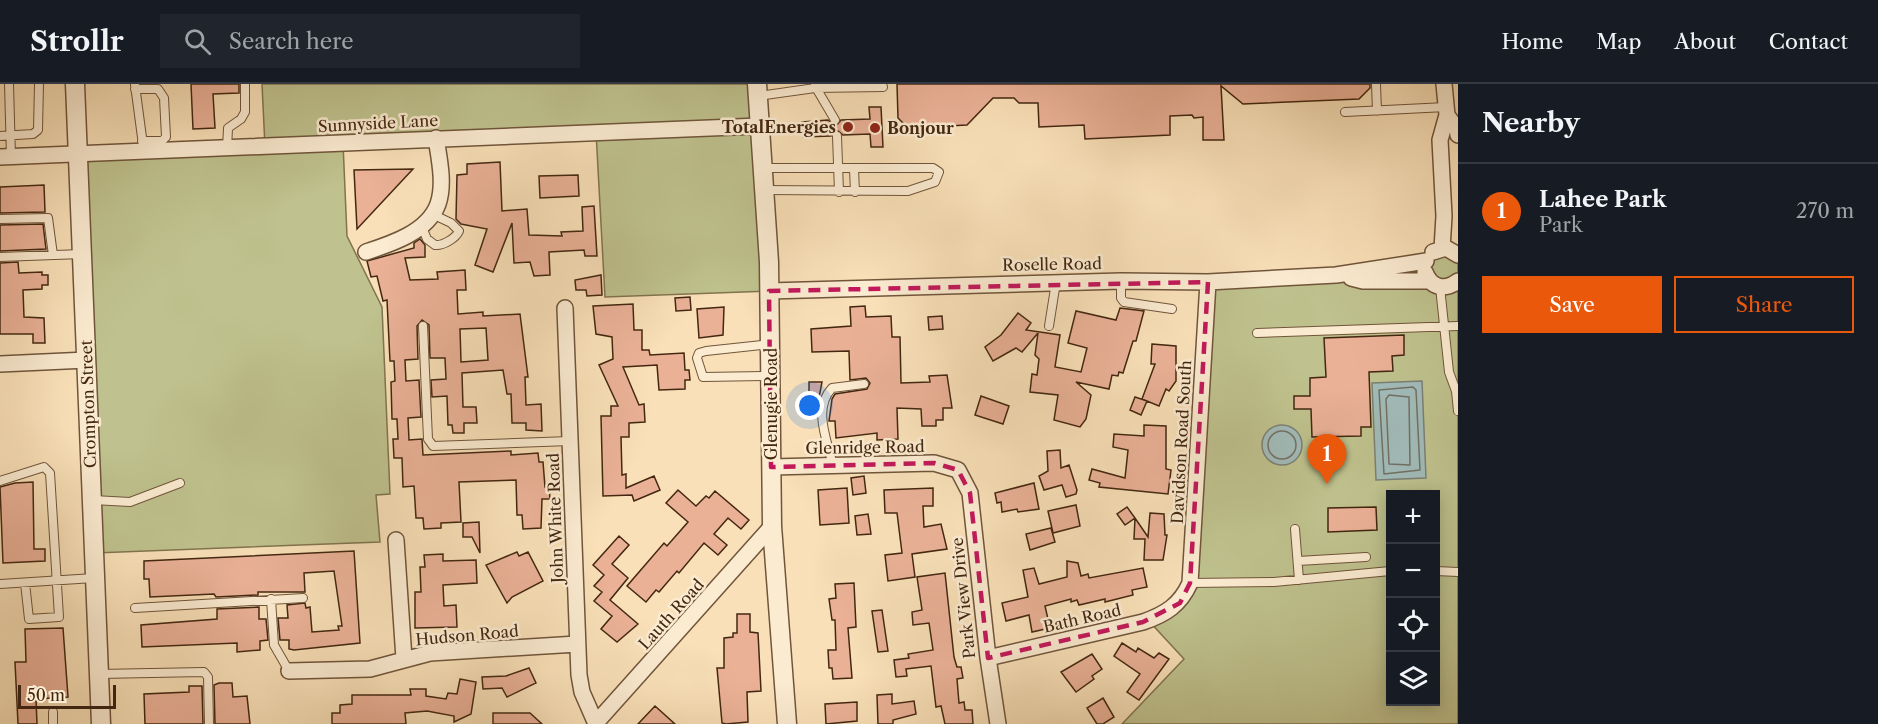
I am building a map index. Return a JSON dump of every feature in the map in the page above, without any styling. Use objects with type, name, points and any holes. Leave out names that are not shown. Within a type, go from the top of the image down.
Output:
[{"type":"street","name":"Crompton Street","points":[[75,84],[101,724]]},
{"type":"street","name":"Glenugie Road","points":[[757,90],[771,344],[772,526],[787,724]]},
{"type":"street","points":[[1448,100],[1458,135]]},
{"type":"street","points":[[1442,249],[1444,216],[1440,140],[1448,100]]},
{"type":"street","name":"Sunnyside Lane","points":[[6,157],[78,154],[142,146],[227,149],[436,138],[759,126]]},
{"type":"street","points":[[366,252],[404,239],[438,206],[441,193],[436,138]]},
{"type":"street","points":[[1448,285],[1424,269],[1426,261],[1430,254],[1442,249],[1458,253]]},
{"type":"street","name":"Roselle Road","points":[[769,291],[1056,282],[1208,282],[1336,275],[1426,261]]},
{"type":"street","name":"Roselle Road","points":[[1336,275],[1363,281],[1448,285]]},
{"type":"street","name":"Davidson Road South","points":[[1180,603],[1190,583],[1208,282]]},
{"type":"street","name":"John White Road","points":[[565,308],[577,644],[582,692],[595,724]]},
{"type":"street","points":[[0,364],[87,360]]},
{"type":"street","name":"Glenridge Road","points":[[771,467],[934,463],[958,470]]},
{"type":"street","name":"Park View Drive","points":[[958,470],[970,493],[988,658],[998,724]]},
{"type":"street","name":"Lauth Road","points":[[595,724],[772,526]]},
{"type":"street","points":[[396,540],[404,659]]},
{"type":"street","name":"Bath Road","points":[[988,658],[1143,622],[1160,616],[1180,603]]},
{"type":"street","name":"Hudson Road","points":[[289,671],[370,669],[430,653],[577,644]]},
{"type":"lane","points":[[6,157],[10,135],[9,84]]},
{"type":"lane","points":[[0,136],[33,134],[39,128],[39,84]]},
{"type":"lane","points":[[227,149],[228,128],[241,119],[245,112],[244,84]]},
{"type":"lane","points":[[1376,84],[1377,111]]},
{"type":"lane","points":[[135,86],[158,90],[164,98],[166,137],[162,141],[142,146],[135,86]]},
{"type":"lane","points":[[757,90],[815,86],[883,87]]},
{"type":"lane","points":[[815,86],[835,120]]},
{"type":"lane","points":[[1345,112],[1377,111],[1448,100]]},
{"type":"lane","points":[[837,136],[839,192]]},
{"type":"lane","points":[[763,168],[933,168],[939,172],[935,182],[908,191],[764,190]]},
{"type":"lane","points":[[854,169],[855,192]]},
{"type":"lane","points":[[421,225],[429,241],[435,245],[442,244],[456,236],[459,231],[456,226],[432,214]]},
{"type":"lane","points":[[0,219],[48,218],[54,255]]},
{"type":"lane","points":[[0,257],[81,254]]},
{"type":"lane","points":[[1121,281],[1121,298],[1124,302],[1172,309]]},
{"type":"lane","points":[[1049,326],[1056,282]]},
{"type":"lane","points":[[1448,285],[1445,326],[1449,372],[1456,391]]},
{"type":"lane","points":[[1257,333],[1458,326]]},
{"type":"lane","points":[[423,327],[428,439],[433,446],[570,441]]},
{"type":"lane","points":[[771,344],[706,351],[699,353],[697,358],[703,377],[771,376]]},
{"type":"lane","points":[[1458,377],[1456,391],[1458,411]]},
{"type":"lane","points":[[833,466],[823,426],[823,402],[832,388],[864,384]]},
{"type":"lane","points":[[0,481],[44,467],[49,469],[60,615],[57,618],[29,619],[25,582]]},
{"type":"lane","points":[[92,500],[130,502],[180,483]]},
{"type":"lane","points":[[1295,529],[1299,580]]},
{"type":"lane","points":[[1298,561],[1366,557]]},
{"type":"lane","points":[[1440,571],[1458,570]]},
{"type":"lane","points":[[1190,583],[1234,584],[1386,571]]},
{"type":"lane","points":[[0,584],[96,578]]},
{"type":"lane","points":[[135,608],[303,598]]},
{"type":"lane","points":[[271,599],[274,645],[289,671]]},
{"type":"lane","points":[[99,674],[204,672],[207,677],[209,724]]},
{"type":"lane","points":[[53,712],[53,724]]},
{"type":"highlighted area","points":[[1208,282],[1190,583],[1180,603],[1143,622],[988,658],[970,493],[958,470],[934,463],[771,467],[769,291]]},
{"type":"green space","points":[[262,84],[758,84],[770,291],[605,297],[596,132],[343,143],[347,236],[382,307],[390,494],[376,495],[380,542],[95,553],[78,155],[265,147]]},
{"type":"green space","points":[[1458,254],[1458,724],[1122,724],[1184,659],[1148,620],[1190,582],[1208,281],[1424,270],[1427,257]]},
{"type":"water","points":[[1422,381],[1426,478],[1376,480],[1372,383]]},
{"type":"water","points":[[1282,425],[1296,431],[1302,445],[1296,459],[1282,465],[1268,459],[1262,445],[1268,431]]},
{"type":"building","points":[[191,84],[239,84],[239,93],[213,94],[215,128],[193,129]]},
{"type":"building","points":[[897,84],[1370,84],[1370,88],[1359,99],[1243,104],[1221,86],[1224,140],[1203,140],[1203,117],[1194,118],[1192,115],[1170,116],[1170,135],[1085,139],[1084,125],[1039,127],[1038,103],[1019,103],[1014,98],[993,98],[967,125],[908,128],[898,118]]},
{"type":"building","points":[[869,107],[881,107],[883,147],[871,147],[870,134],[843,135],[837,130],[831,136],[803,137],[802,122],[828,120],[836,126],[841,120],[870,119]]},
{"type":"building","points":[[500,162],[502,211],[527,209],[529,235],[562,236],[561,232],[583,231],[582,207],[594,206],[597,256],[585,256],[584,250],[549,252],[550,275],[534,276],[530,262],[514,263],[512,223],[493,272],[475,265],[487,229],[461,224],[456,219],[457,175],[467,174],[467,164]]},
{"type":"building","points":[[413,169],[357,229],[354,170]]},
{"type":"building","points":[[578,175],[579,196],[540,198],[539,176]]},
{"type":"building","points":[[44,185],[45,212],[0,213],[0,187]]},
{"type":"building","points":[[43,224],[46,249],[0,251],[0,225]]},
{"type":"building","points":[[420,239],[425,245],[425,257],[405,258],[410,280],[438,279],[437,272],[465,270],[466,290],[457,290],[458,314],[483,312],[483,316],[520,314],[528,377],[525,377],[526,405],[541,404],[542,431],[526,430],[526,423],[512,423],[511,394],[507,394],[503,370],[462,373],[463,407],[476,407],[477,423],[464,423],[464,433],[453,433],[452,425],[448,425],[447,396],[432,397],[431,380],[446,379],[445,358],[430,358],[429,325],[422,320],[417,326],[418,359],[405,360],[406,381],[419,380],[421,417],[408,418],[409,440],[422,439],[423,455],[511,451],[511,455],[538,453],[539,462],[543,462],[545,487],[549,487],[550,499],[542,499],[541,528],[523,529],[522,515],[517,515],[516,480],[459,482],[461,522],[441,523],[441,528],[424,529],[423,518],[416,518],[414,486],[403,487],[402,458],[394,458],[393,439],[398,439],[397,419],[392,419],[391,382],[395,381],[394,361],[390,361],[387,300],[383,301],[377,276],[371,277],[367,261],[414,248],[414,243]],"holes":[[[486,328],[488,360],[461,362],[460,329]]]},
{"type":"building","points":[[18,262],[19,273],[42,272],[42,275],[48,275],[48,285],[42,285],[42,289],[23,290],[24,317],[44,318],[45,343],[33,343],[33,334],[0,334],[0,263]]},
{"type":"building","points":[[601,275],[602,295],[587,296],[586,290],[576,290],[575,280]]},
{"type":"building","points":[[690,297],[691,310],[676,311],[675,298]]},
{"type":"building","points":[[633,304],[634,330],[642,330],[642,350],[649,350],[650,355],[684,353],[685,370],[689,370],[690,380],[685,380],[685,389],[659,390],[657,365],[623,367],[639,405],[644,404],[645,422],[629,423],[629,437],[621,437],[622,475],[626,474],[626,488],[654,476],[660,490],[634,501],[632,495],[603,496],[601,416],[611,416],[611,406],[618,406],[599,365],[613,359],[612,337],[596,334],[593,306]]},
{"type":"building","points":[[865,306],[866,317],[891,316],[892,337],[900,337],[901,383],[930,382],[929,376],[947,375],[952,408],[943,408],[943,420],[936,420],[936,426],[922,426],[921,409],[897,408],[898,439],[877,440],[877,433],[836,438],[835,421],[829,421],[832,399],[835,394],[867,389],[870,383],[866,378],[850,380],[849,351],[812,352],[811,329],[851,326],[850,307]]},
{"type":"building","points":[[724,307],[723,335],[699,338],[697,309]]},
{"type":"building","points":[[1120,308],[1144,311],[1136,341],[1133,341],[1123,373],[1119,372],[1118,376],[1112,375],[1109,389],[1076,382],[1091,395],[1086,419],[1080,427],[1054,420],[1058,395],[1030,392],[1032,374],[1037,375],[1039,359],[1035,355],[1038,333],[1022,352],[1016,348],[993,361],[985,347],[1001,335],[1018,313],[1031,323],[1026,330],[1060,335],[1055,367],[1081,372],[1087,348],[1068,343],[1076,311],[1116,320]]},
{"type":"building","points":[[942,316],[943,329],[929,330],[928,317]]},
{"type":"building","points":[[1404,335],[1404,355],[1392,356],[1393,371],[1369,372],[1371,427],[1361,427],[1361,436],[1312,437],[1311,409],[1294,409],[1294,396],[1310,396],[1310,378],[1326,377],[1324,338]]},
{"type":"building","points":[[1152,344],[1176,346],[1176,381],[1169,391],[1166,389],[1159,406],[1142,399],[1155,364],[1151,364]]},
{"type":"building","points":[[809,382],[822,382],[819,398],[809,398]]},
{"type":"building","points":[[981,396],[1009,406],[1003,424],[975,415]]},
{"type":"building","points":[[1135,397],[1147,401],[1141,415],[1130,410]]},
{"type":"building","points":[[1144,425],[1166,426],[1166,469],[1171,470],[1168,494],[1099,487],[1100,483],[1089,480],[1092,469],[1125,478],[1128,450],[1113,447],[1114,434],[1144,436]]},
{"type":"building","points":[[1060,450],[1061,468],[1069,465],[1077,490],[1076,494],[1066,497],[1062,485],[1044,490],[1039,476],[1048,471],[1047,451]]},
{"type":"building","points":[[864,476],[866,493],[853,495],[851,478]]},
{"type":"building","points":[[33,482],[34,549],[45,549],[45,561],[3,563],[0,487]]},
{"type":"building","points":[[1034,483],[1039,509],[1002,512],[1001,502],[997,503],[995,493]]},
{"type":"building","points":[[847,488],[849,523],[820,525],[818,490]]},
{"type":"building","points":[[933,488],[933,506],[923,506],[924,527],[941,524],[947,549],[912,554],[915,577],[888,581],[885,555],[902,553],[897,513],[885,513],[884,490]]},
{"type":"building","points":[[678,490],[696,506],[715,491],[749,520],[741,529],[728,518],[714,534],[727,545],[718,555],[704,543],[679,573],[677,571],[659,592],[656,590],[646,602],[627,586],[664,543],[667,546],[688,522],[666,503]]},
{"type":"building","points":[[1076,505],[1080,526],[1053,533],[1048,511]]},
{"type":"building","points":[[1127,507],[1135,518],[1125,525],[1117,514]]},
{"type":"building","points":[[1376,507],[1377,530],[1328,532],[1328,508]]},
{"type":"building","points":[[1150,513],[1164,514],[1165,535],[1167,535],[1163,560],[1144,560],[1145,539],[1134,539],[1135,518],[1148,537]]},
{"type":"building","points":[[868,514],[871,534],[857,535],[855,516]]},
{"type":"building","points":[[479,522],[480,553],[472,537],[463,537],[463,523]]},
{"type":"building","points":[[1051,528],[1055,542],[1030,550],[1026,534]]},
{"type":"building","points":[[619,536],[629,545],[612,564],[628,578],[610,600],[638,624],[617,642],[601,629],[612,616],[594,601],[602,592],[594,586],[604,575],[593,565]]},
{"type":"building","points":[[354,551],[360,643],[294,650],[289,649],[289,640],[280,640],[278,618],[288,618],[287,605],[305,603],[306,608],[310,607],[312,632],[339,630],[338,626],[342,626],[334,571],[304,573],[305,592],[258,592],[258,595],[216,597],[214,594],[150,597],[149,579],[144,579],[144,561]]},
{"type":"building","points":[[517,552],[519,556],[528,552],[543,581],[512,597],[507,603],[486,565]]},
{"type":"building","points":[[443,554],[443,561],[476,560],[477,583],[443,585],[444,606],[456,605],[457,627],[415,628],[415,592],[421,592],[420,567],[425,567],[424,555]]},
{"type":"building","points":[[1067,561],[1078,563],[1081,576],[1088,574],[1089,578],[1143,568],[1147,587],[1132,590],[1133,595],[1105,602],[1105,599],[1079,605],[1077,600],[1071,602],[1071,599],[1045,606],[1050,628],[1032,632],[1029,615],[1006,621],[1002,603],[1028,597],[1023,570],[1034,568],[1039,584],[1067,577]]},
{"type":"building","points":[[945,573],[954,657],[957,667],[961,667],[963,678],[957,679],[959,703],[964,702],[965,710],[972,710],[973,724],[945,724],[941,706],[936,707],[931,666],[906,669],[907,676],[896,677],[894,660],[909,658],[908,654],[933,650],[929,623],[913,625],[912,612],[922,610],[917,577]]},
{"type":"building","points":[[854,583],[856,627],[848,628],[852,678],[833,679],[832,668],[829,668],[828,650],[836,650],[835,620],[832,620],[829,599],[836,598],[835,584]]},
{"type":"building","points":[[259,607],[259,619],[266,619],[268,640],[260,641],[260,650],[237,652],[237,643],[142,647],[141,625],[217,619],[217,609]]},
{"type":"building","points":[[882,610],[888,651],[878,652],[872,611]]},
{"type":"building","points":[[737,614],[750,614],[750,632],[758,633],[761,691],[747,692],[748,722],[726,724],[722,723],[717,668],[724,668],[724,638],[733,637],[733,633],[737,633]]},
{"type":"building","points":[[63,628],[68,697],[36,699],[37,724],[18,724],[15,662],[26,662],[25,629]]},
{"type":"building","points":[[1122,643],[1136,652],[1138,648],[1154,658],[1159,653],[1169,659],[1139,700],[1127,692],[1140,674],[1114,656]]},
{"type":"building","points":[[1092,654],[1102,669],[1092,676],[1094,679],[1076,692],[1061,672]]},
{"type":"building","points":[[529,668],[536,683],[507,697],[502,688],[483,689],[482,677],[506,676]]},
{"type":"building","points":[[460,679],[476,682],[471,714],[454,722],[454,716],[427,711],[405,713],[406,724],[332,724],[332,713],[340,713],[340,705],[352,704],[352,695],[411,695],[410,689],[426,689],[426,696],[446,699],[448,693],[457,694]]},
{"type":"building","points":[[232,683],[233,697],[247,696],[250,724],[215,724],[214,685]]},
{"type":"building","points":[[189,686],[202,686],[203,724],[145,724],[144,694],[189,692]]},
{"type":"building","points":[[892,694],[892,704],[914,701],[916,714],[893,720],[893,724],[878,724],[877,695]]},
{"type":"building","points":[[1103,698],[1114,717],[1103,724],[1097,724],[1087,708]]},
{"type":"building","points":[[857,702],[857,721],[826,724],[825,704]]},
{"type":"building","points":[[655,706],[675,724],[638,724]]},
{"type":"building","points":[[493,713],[530,713],[542,724],[493,724]]},
{"type":"place","name":"TotalEnergies","points":[[848,127]]},
{"type":"place","name":"Bonjour","points":[[875,128]]},
{"type":"place","name":"Lahee Park","points":[[1327,484]]}]
